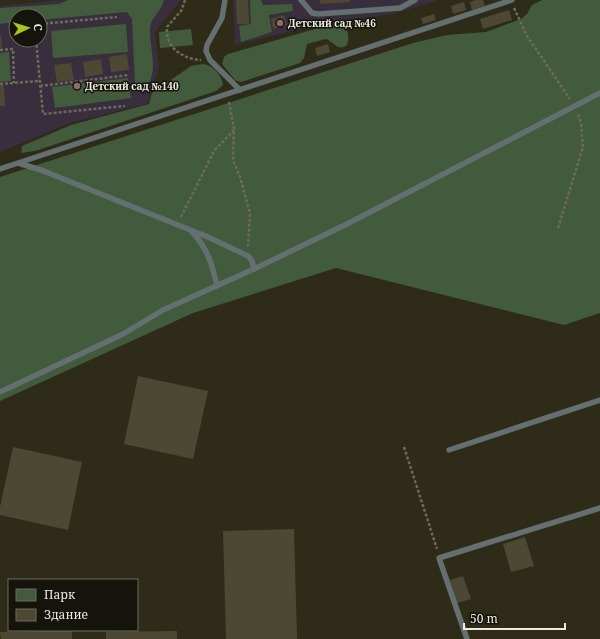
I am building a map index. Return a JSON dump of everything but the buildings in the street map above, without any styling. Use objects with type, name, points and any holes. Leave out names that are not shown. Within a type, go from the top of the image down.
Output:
[{"type":"lane","points":[[225,0],[222,18],[207,45],[206,51],[210,60],[240,90]]},
{"type":"lane","points":[[301,0],[312,13],[318,14],[400,8],[415,0]]},
{"type":"lane","points":[[0,169],[512,0]]},
{"type":"lane","points":[[0,392],[116,337],[163,310],[254,269],[354,220],[600,93]]},
{"type":"lane","points":[[18,163],[40,170],[178,225],[248,256],[252,261],[254,269]]},
{"type":"lane","points":[[190,230],[203,244],[212,265],[217,286]]},
{"type":"lane","points":[[449,450],[600,400]]},
{"type":"lane","points":[[467,639],[439,558],[600,508]]},
{"type":"path","points":[[185,0],[182,12],[167,27],[168,42],[174,49],[188,57],[200,60],[210,60]]},
{"type":"path","points":[[48,23],[117,17]]},
{"type":"path","points":[[37,48],[42,112],[46,115],[125,106]]},
{"type":"path","points":[[0,50],[12,49],[14,83]]},
{"type":"path","points":[[40,86],[129,75]]},
{"type":"path","points":[[0,84],[39,81]]},
{"type":"path","points":[[228,94],[234,129],[233,160],[240,177],[250,213],[248,256]]},
{"type":"path","points":[[178,225],[214,150],[234,129]]},
{"type":"path","points":[[404,447],[439,558]]},
{"type":"shaded area","name":"Детский сад №140","points":[[60,0],[181,0],[155,32],[159,68],[147,104],[70,123],[0,152],[0,6]]},
{"type":"shaded area","name":"Детский сад №46","points":[[233,0],[439,0],[393,14],[320,24],[235,45]]},
{"type":"green space","points":[[68,0],[164,0],[154,17],[150,28],[153,67],[152,75],[145,89],[137,89],[135,85],[132,19],[127,12],[48,19],[48,8],[8,8],[8,23],[0,24],[0,8],[59,4]]},
{"type":"green space","points":[[250,0],[261,0],[263,5],[292,4],[293,11],[269,15],[272,32],[241,42],[239,26],[251,24]]},
{"type":"green space","points":[[542,0],[600,0],[600,313],[564,325],[336,268],[193,313],[0,401],[0,177],[413,43],[447,35],[486,32],[521,19],[527,14],[532,5]]},
{"type":"green space","points":[[126,24],[128,52],[53,58],[51,31]]},
{"type":"green space","points":[[338,24],[346,29],[348,38],[347,45],[344,47],[339,47],[326,39],[307,44],[304,58],[300,63],[241,82],[235,80],[222,64],[224,57],[228,54],[322,27]]},
{"type":"green space","points":[[191,29],[193,45],[160,48],[159,32]]},
{"type":"green space","points":[[9,52],[11,81],[0,82],[0,53]]},
{"type":"green space","points":[[203,64],[213,68],[221,78],[223,85],[216,91],[35,151],[21,153],[22,146],[71,125],[149,104],[152,93],[191,66]]},
{"type":"green space","points":[[128,78],[131,98],[55,108],[52,87]]},
{"type":"place","name":"Детский сад №46","points":[[280,23]]},
{"type":"place","name":"Детский сад №140","points":[[77,86]]}]
